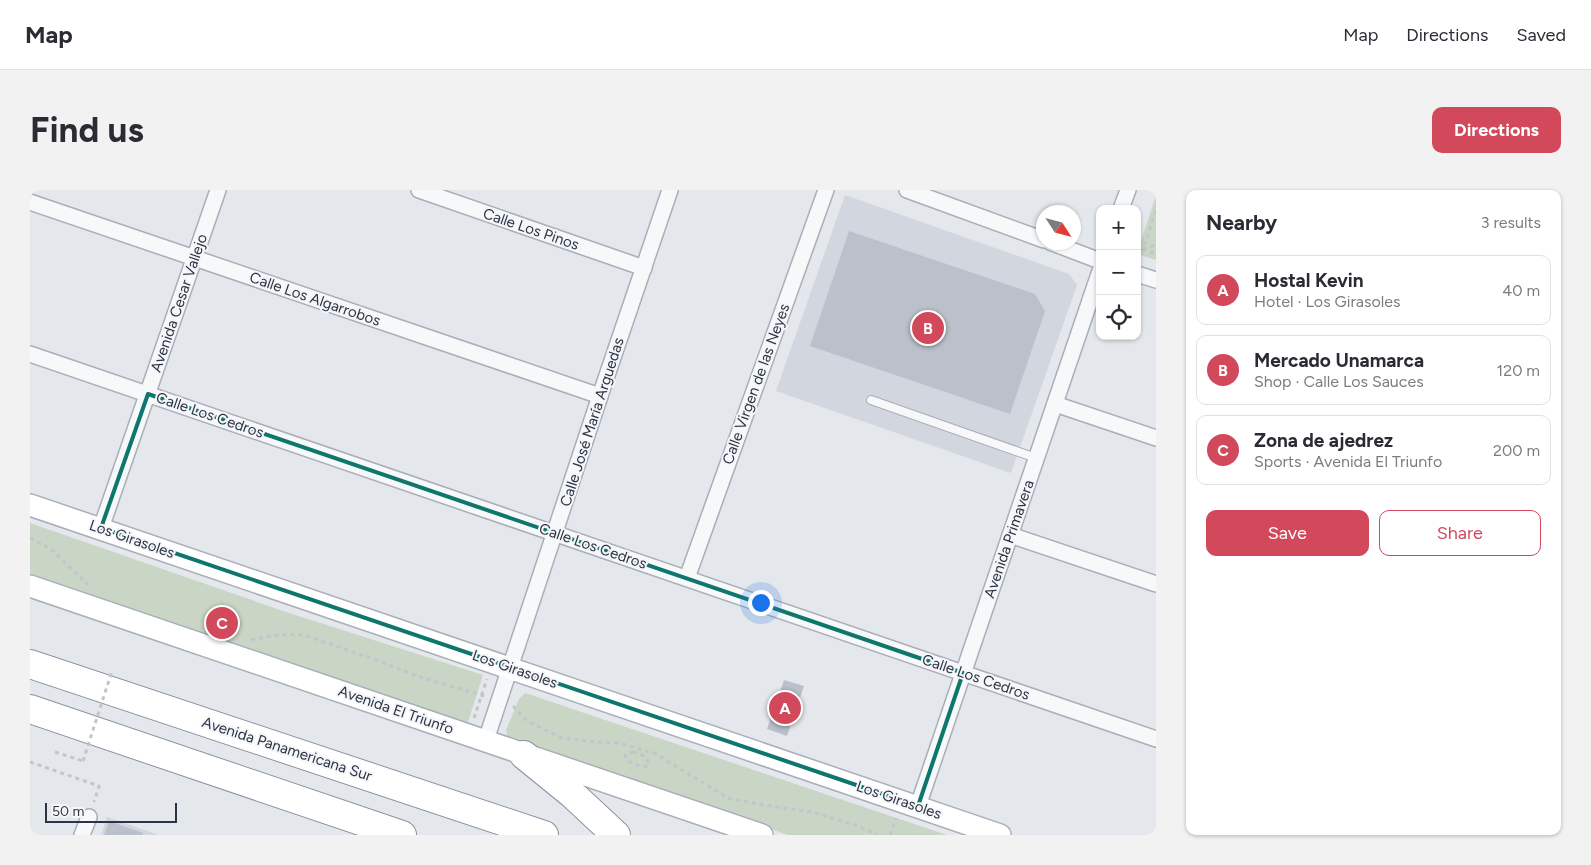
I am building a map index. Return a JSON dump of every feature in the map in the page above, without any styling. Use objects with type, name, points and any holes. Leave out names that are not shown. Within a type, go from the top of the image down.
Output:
[{"type":"highway","name":"Avenida Panamericana Sur","points":[[30,664],[544,835]]},
{"type":"highway","points":[[30,709],[402,835]]},
{"type":"highway","points":[[524,755],[572,794],[616,835]]},
{"type":"street","name":"Avenida Cesar Vallejo","points":[[100,528],[218,190]]},
{"type":"street","name":"Calle Los Pinos","points":[[419,190],[644,268]]},
{"type":"street","name":"Calle José María Arguedas","points":[[477,737],[500,702],[502,665],[555,533],[670,190]]},
{"type":"street","name":"Calle Virgen de las Neyes","points":[[687,578],[826,190]]},
{"type":"street","points":[[907,190],[938,195],[1036,237]]},
{"type":"street","points":[[1122,205],[1128,190]]},
{"type":"street","name":"Calle Los Algarrobos","points":[[30,202],[600,396]]},
{"type":"street","points":[[1071,250],[1096,259]]},
{"type":"street","points":[[1141,275],[1156,280]]},
{"type":"street","name":"Avenida Primavera","points":[[918,806],[1096,284]]},
{"type":"street","name":"Calle Los Cedros","points":[[30,354],[1156,739]]},
{"type":"street","points":[[1055,404],[1156,438]]},
{"type":"street","name":"Los Girasoles","points":[[30,505],[1000,835]]},
{"type":"street","points":[[1010,535],[1156,584]]},
{"type":"street","name":"Avenida El Triunfo","points":[[30,586],[762,835]]},
{"type":"street","points":[[82,835],[89,817]]},
{"type":"lane","points":[[872,400],[1036,458]]},
{"type":"path","points":[[1143,249],[1156,211]]},
{"type":"path","points":[[1143,249],[1156,245]]},
{"type":"path","points":[[1143,249],[1156,254]]},
{"type":"path","points":[[30,538],[51,549],[89,585]]},
{"type":"path","points":[[247,641],[272,636],[304,635],[420,677],[515,707],[527,721],[562,738],[620,743],[641,749],[673,764],[728,798],[812,812],[855,825],[878,835]]},
{"type":"path","points":[[477,737],[481,696],[502,665]]},
{"type":"path","points":[[55,752],[83,761],[112,671]]},
{"type":"path","points":[[639,753],[641,749]]},
{"type":"path","points":[[627,753],[639,753],[649,761],[648,766],[640,766],[629,762],[626,758],[627,753]]},
{"type":"path","points":[[30,762],[99,786],[89,817]]},
{"type":"highlighted area","points":[[148,394],[963,673],[918,806],[101,528]]},
{"type":"shaded area","points":[[845,195],[1069,274],[1077,285],[1011,473],[776,391]]},
{"type":"shaded area","points":[[107,817],[159,835],[101,835]]},
{"type":"green space","points":[[1156,196],[1156,260],[1141,255],[1141,240]]},
{"type":"green space","points":[[30,523],[283,611],[483,675],[466,728],[30,580]]},
{"type":"green space","points":[[525,693],[947,835],[788,835],[508,739],[506,730],[519,699]]},
{"type":"building","points":[[849,231],[1035,294],[1045,311],[1010,414],[810,346]]},
{"type":"building","points":[[784,680],[804,686],[787,736],[767,729]]},
{"type":"building","points":[[109,821],[143,833],[142,835],[104,835]]},
{"type":"place","name":"Mercado Unamarca","points":[[928,328]]},
{"type":"place","name":"Zona de ajedrez","points":[[222,623]]},
{"type":"place","name":"Hostal Kevin","points":[[785,708]]}]
